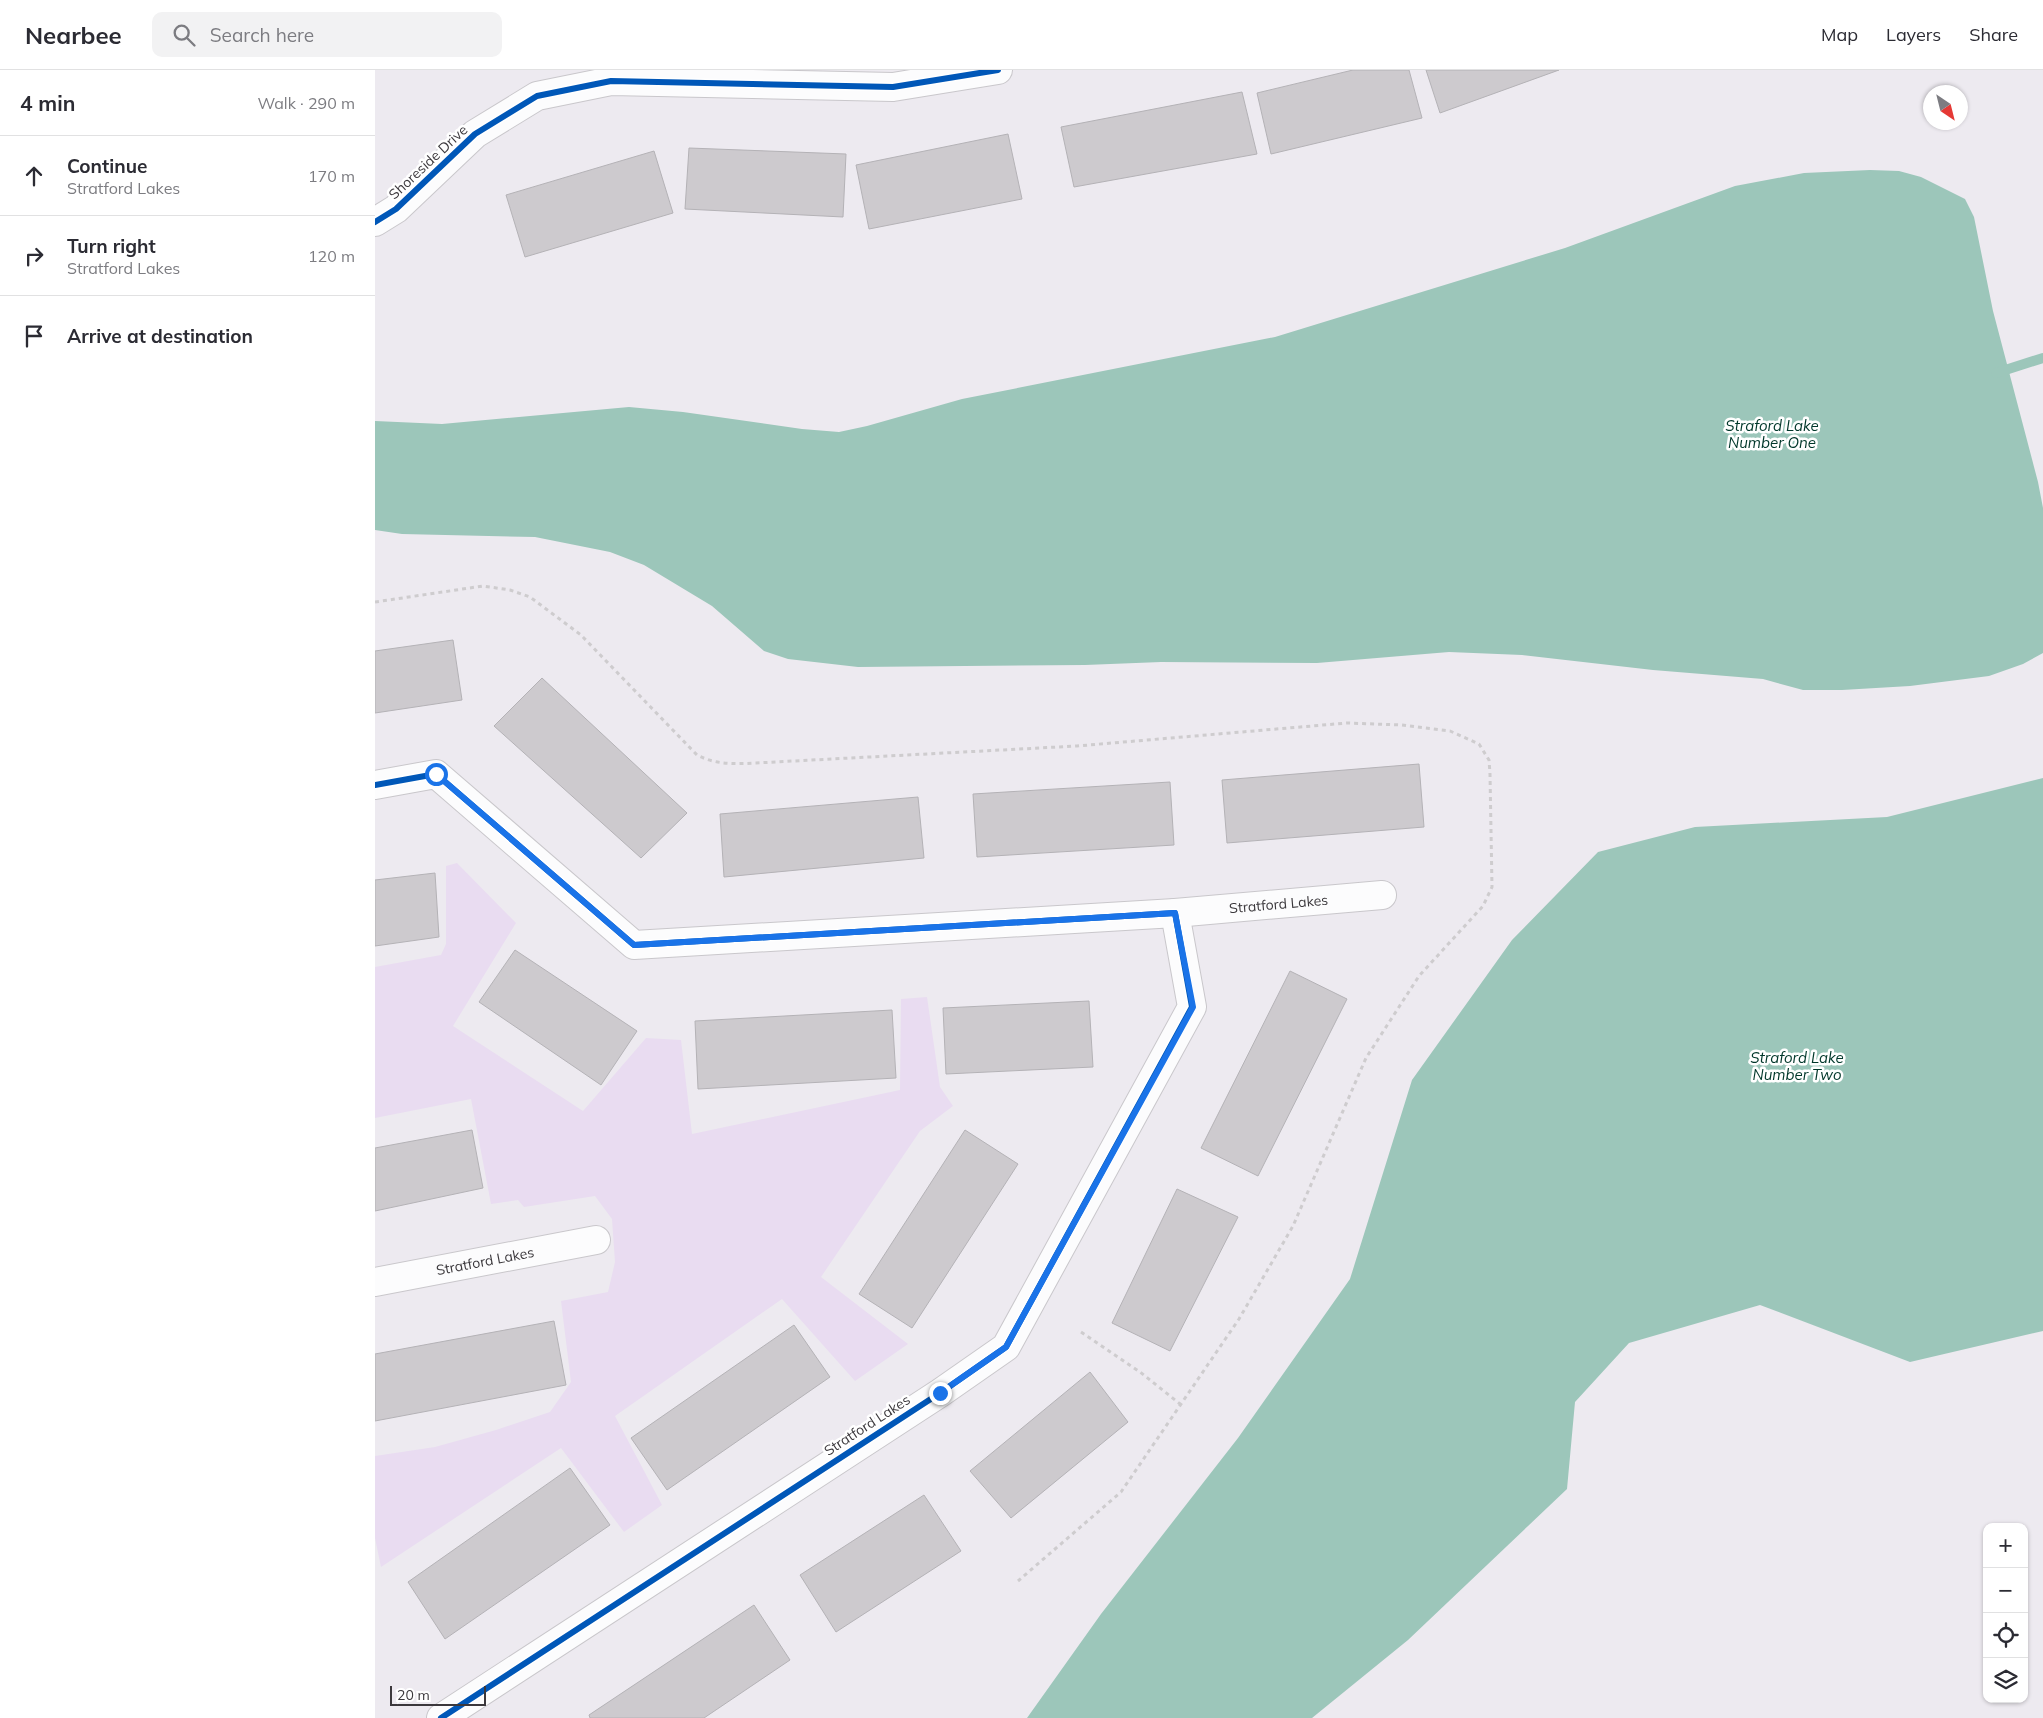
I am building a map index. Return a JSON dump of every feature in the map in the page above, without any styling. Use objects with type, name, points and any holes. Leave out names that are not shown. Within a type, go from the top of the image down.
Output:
[{"type":"street","name":"Shoreside Drive","points":[[375,222],[396,209],[475,134],[537,96],[611,81],[893,87],[998,70]]},
{"type":"street","name":"Stratford Lakes","points":[[375,785],[436,774],[634,945],[1175,913],[1382,895]]},
{"type":"street","name":"Stratford Lakes","points":[[441,1718],[940,1393],[1006,1347],[1193,1007],[1175,913]]},
{"type":"street","name":"Stratford Lakes","points":[[375,1282],[596,1240]]},
{"type":"path","points":[[1081,1332],[1140,1372],[1180,1404]]},
{"type":"shaded area","points":[[457,863],[516,923],[453,1026],[583,1111],[646,1038],[681,1040],[692,1134],[900,1090],[901,999],[927,997],[940,1087],[953,1106],[920,1131],[821,1277],[908,1344],[855,1381],[782,1299],[615,1416],[662,1505],[624,1532],[561,1448],[381,1567],[375,1538],[375,1456],[435,1447],[550,1412],[571,1382],[561,1301],[608,1292],[615,1262],[612,1219],[595,1196],[524,1207],[518,1200],[491,1204],[471,1099],[375,1118],[375,967],[441,955],[446,944],[446,866]]},
{"type":"water","name":"Straford Lake Number One","points":[[1870,170],[1899,171],[1921,177],[1965,199],[1974,217],[1993,311],[2038,482],[2043,508],[2043,653],[2023,664],[1989,676],[1910,686],[1803,690],[1763,679],[1653,670],[1522,655],[1449,652],[1317,663],[1161,662],[1085,665],[858,667],[788,659],[764,651],[712,606],[644,565],[610,552],[535,537],[402,534],[375,530],[375,421],[442,424],[629,407],[839,432],[962,399],[1275,337],[1565,248],[1735,186],[1804,173]]},
{"type":"water","name":"Straford Lake Number Two","points":[[2043,778],[2043,1331],[1910,1362],[1760,1305],[1629,1343],[1575,1402],[1567,1489],[1408,1640],[1312,1718],[1027,1718],[1101,1614],[1238,1438],[1350,1279],[1412,1080],[1512,940],[1598,852],[1695,827],[1887,817]]},
{"type":"building","points":[[1353,70],[1409,70],[1422,118],[1271,154],[1257,93]]},
{"type":"building","points":[[1426,70],[1559,70],[1440,113]]},
{"type":"building","points":[[1242,92],[1257,154],[1074,187],[1061,127]]},
{"type":"building","points":[[1008,134],[1022,199],[869,229],[856,165]]},
{"type":"building","points":[[689,148],[846,154],[843,217],[685,209]]},
{"type":"building","points":[[654,151],[673,213],[525,257],[506,195]]},
{"type":"building","points":[[453,640],[462,700],[375,713],[375,651]]},
{"type":"building","points":[[542,678],[687,813],[641,858],[494,726]]},
{"type":"building","points":[[1419,764],[1424,827],[1227,843],[1222,780]]},
{"type":"building","points":[[1170,782],[1174,845],[977,857],[973,794]]},
{"type":"building","points":[[918,797],[924,858],[724,877],[720,814]]},
{"type":"building","points":[[435,873],[439,937],[375,946],[375,880]]},
{"type":"building","points":[[515,950],[637,1031],[601,1085],[479,1002]]},
{"type":"building","points":[[1290,971],[1347,999],[1258,1176],[1201,1148]]},
{"type":"building","points":[[1089,1001],[1093,1067],[946,1074],[943,1008]]},
{"type":"building","points":[[892,1010],[896,1078],[698,1089],[695,1021]]},
{"type":"building","points":[[472,1130],[483,1188],[375,1211],[375,1148]]},
{"type":"building","points":[[965,1130],[1018,1164],[912,1328],[859,1294]]},
{"type":"building","points":[[1177,1189],[1238,1217],[1170,1351],[1112,1323]]},
{"type":"building","points":[[554,1321],[566,1385],[375,1421],[375,1354]]},
{"type":"building","points":[[794,1325],[830,1377],[667,1490],[631,1438]]},
{"type":"building","points":[[1090,1372],[1128,1422],[1011,1518],[970,1471]]},
{"type":"building","points":[[570,1468],[610,1525],[445,1639],[408,1582]]},
{"type":"building","points":[[924,1495],[961,1551],[836,1632],[800,1575]]},
{"type":"building","points":[[754,1605],[790,1660],[704,1718],[590,1718],[589,1715]]},
{"type":"waterway","points":[[1996,373],[2043,358]]},
{"type":"cycle path","points":[[375,222],[396,209],[475,134],[537,96],[611,81],[893,87],[998,70]]},
{"type":"cycle path","points":[[375,785],[436,774],[634,945],[1175,913],[1192,1007],[1006,1347],[940,1393],[441,1718]]},
{"type":"route","points":[[436,774],[634,945],[1175,913],[1193,1007],[1006,1347],[940,1393]]}]
